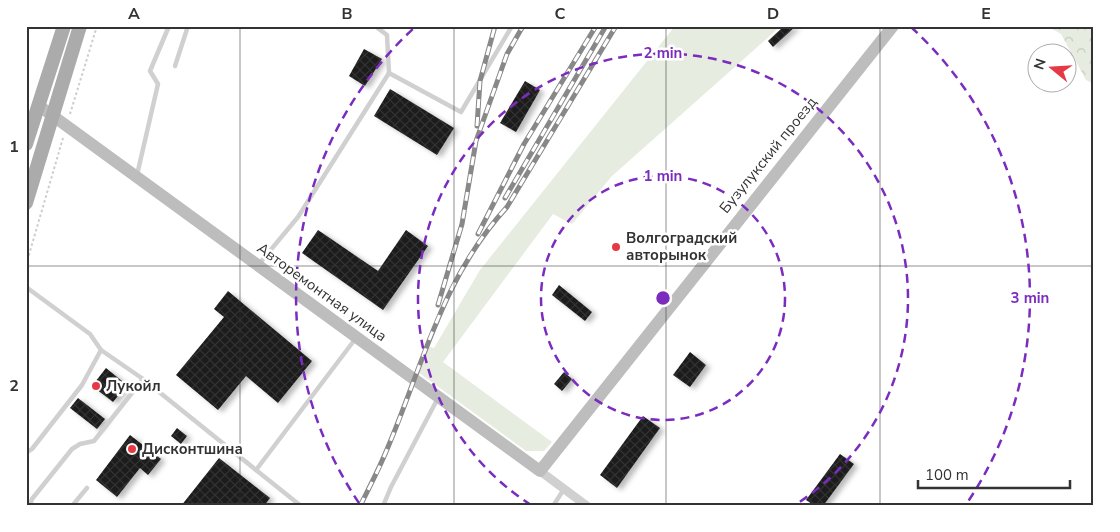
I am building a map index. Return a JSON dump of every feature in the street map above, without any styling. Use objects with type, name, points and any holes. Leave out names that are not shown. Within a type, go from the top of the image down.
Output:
[{"type":"main road","points":[[26,144],[64,26]]},
{"type":"main road","points":[[26,203],[80,26]]},
{"type":"main road","name":"Бузулукский проезд","points":[[540,470],[893,26]]},
{"type":"main road","name":"Авторемонтная улица","points":[[38,105],[540,470]]},
{"type":"street","name":"Авторемонтная улица","points":[[540,470],[587,506]]},
{"type":"lane","points":[[136,177],[158,84],[150,71],[169,26]]},
{"type":"lane","points":[[175,66],[188,26]]},
{"type":"lane","points":[[258,265],[298,216],[389,73],[387,35],[375,26]]},
{"type":"lane","points":[[389,73],[461,112],[512,26]]},
{"type":"lane","points":[[26,287],[90,334],[101,350],[143,379],[301,506]]},
{"type":"lane","points":[[256,470],[356,337]]},
{"type":"lane","points":[[26,453],[32,450],[65,409],[82,385],[101,350]]},
{"type":"lane","points":[[30,506],[32,500],[72,449],[80,444],[94,441],[143,379]]},
{"type":"lane","points":[[383,506],[391,486],[438,397]]},
{"type":"lane","points":[[72,506],[87,488]]},
{"type":"lane","points":[[553,506],[564,489]]},
{"type":"path","points":[[26,265],[97,26]]},
{"type":"green space","points":[[675,26],[781,26],[612,176],[572,224],[553,214],[443,362],[552,442],[544,451],[526,451],[418,372],[427,346],[434,348],[480,270]]},
{"type":"green space","points":[[1030,26],[1094,26],[1094,84],[1086,80],[1078,65],[1078,42],[1065,42],[1061,34],[1049,27]]},
{"type":"building","points":[[784,26],[796,26],[773,47],[768,41]]},
{"type":"building","points":[[364,49],[382,59],[365,86],[349,76]]},
{"type":"building","points":[[525,81],[540,90],[516,132],[500,123]]},
{"type":"building","points":[[390,89],[454,128],[437,155],[374,116]]},
{"type":"building","points":[[318,230],[378,271],[406,230],[428,246],[383,310],[302,253]]},
{"type":"building","points":[[559,285],[592,312],[585,321],[552,295]]},
{"type":"building","points":[[228,291],[312,361],[278,403],[246,376],[218,410],[176,375],[224,317],[214,309]]},
{"type":"building","points":[[690,352],[706,365],[690,387],[673,375]]},
{"type":"building","points":[[106,368],[127,385],[113,402],[92,386]]},
{"type":"building","points":[[564,372],[572,379],[562,391],[554,384]]},
{"type":"building","points":[[78,398],[105,419],[97,429],[70,408]]},
{"type":"building","points":[[643,416],[660,428],[617,488],[600,475]]},
{"type":"building","points":[[177,428],[187,436],[181,444],[171,436]]},
{"type":"building","points":[[130,435],[161,459],[148,475],[140,468],[117,497],[96,480]]},
{"type":"building","points":[[840,454],[854,464],[823,506],[815,506],[806,500]]},
{"type":"building","points":[[219,458],[270,498],[264,506],[181,506]]},
{"type":"railway","points":[[477,126],[480,81],[495,26]]},
{"type":"railway","points":[[438,305],[462,224],[476,141],[507,54],[523,26]]},
{"type":"railway","points":[[478,234],[524,144],[596,26]]},
{"type":"railway","points":[[505,198],[606,26]]},
{"type":"railway","points":[[360,506],[385,454],[424,352],[450,292],[466,262],[485,234],[507,207],[616,26]]},
{"type":"place","name":"Волгоградский авторынок","points":[[616,247]]},
{"type":"place","name":"Лукойл","points":[[96,386]]},
{"type":"place","name":"Дисконтшина","points":[[132,449]]}]
